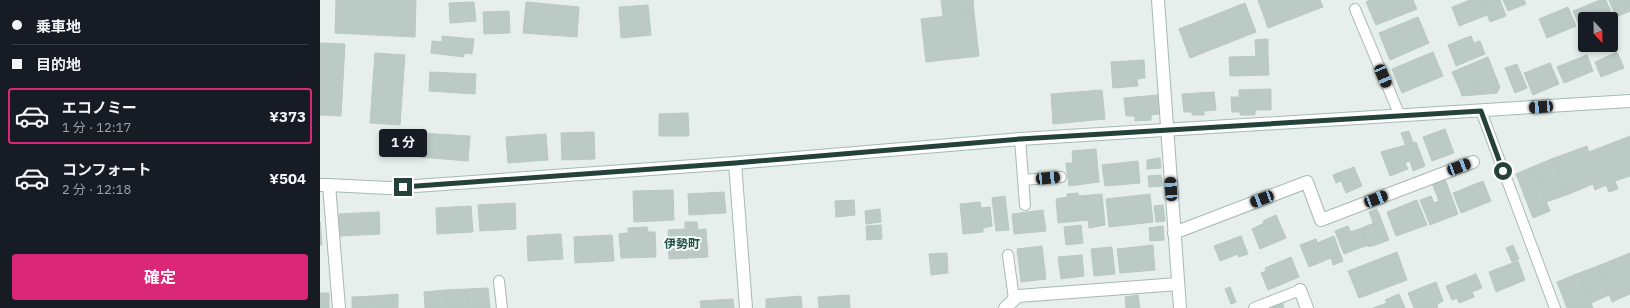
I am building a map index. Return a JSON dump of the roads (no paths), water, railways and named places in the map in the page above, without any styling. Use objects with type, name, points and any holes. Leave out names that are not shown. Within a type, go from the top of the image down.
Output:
[{"type":"street","points":[[1158,0],[1180,308]]},
{"type":"street","points":[[338,308],[325,185],[388,188],[735,163],[1020,139],[1630,101]]},
{"type":"street","points":[[1174,233],[1307,182],[1321,220],[1473,162]]},
{"type":"street","points":[[735,163],[746,308]]},
{"type":"street","points":[[1010,304],[1018,296],[1178,284]]},
{"type":"street","points":[[1300,290],[1307,308]]},
{"type":"lane","points":[[1355,9],[1400,116]]},
{"type":"lane","points":[[1481,111],[1555,308]]},
{"type":"lane","points":[[1020,139],[1025,205]]},
{"type":"lane","points":[[1023,180],[1061,177]]},
{"type":"lane","points":[[1008,255],[1010,304]]},
{"type":"lane","points":[[499,281],[502,308]]},
{"type":"lane","points":[[1254,308],[1300,290]]},
{"type":"district","name":"伊勢町","points":[[682,243]]}]
